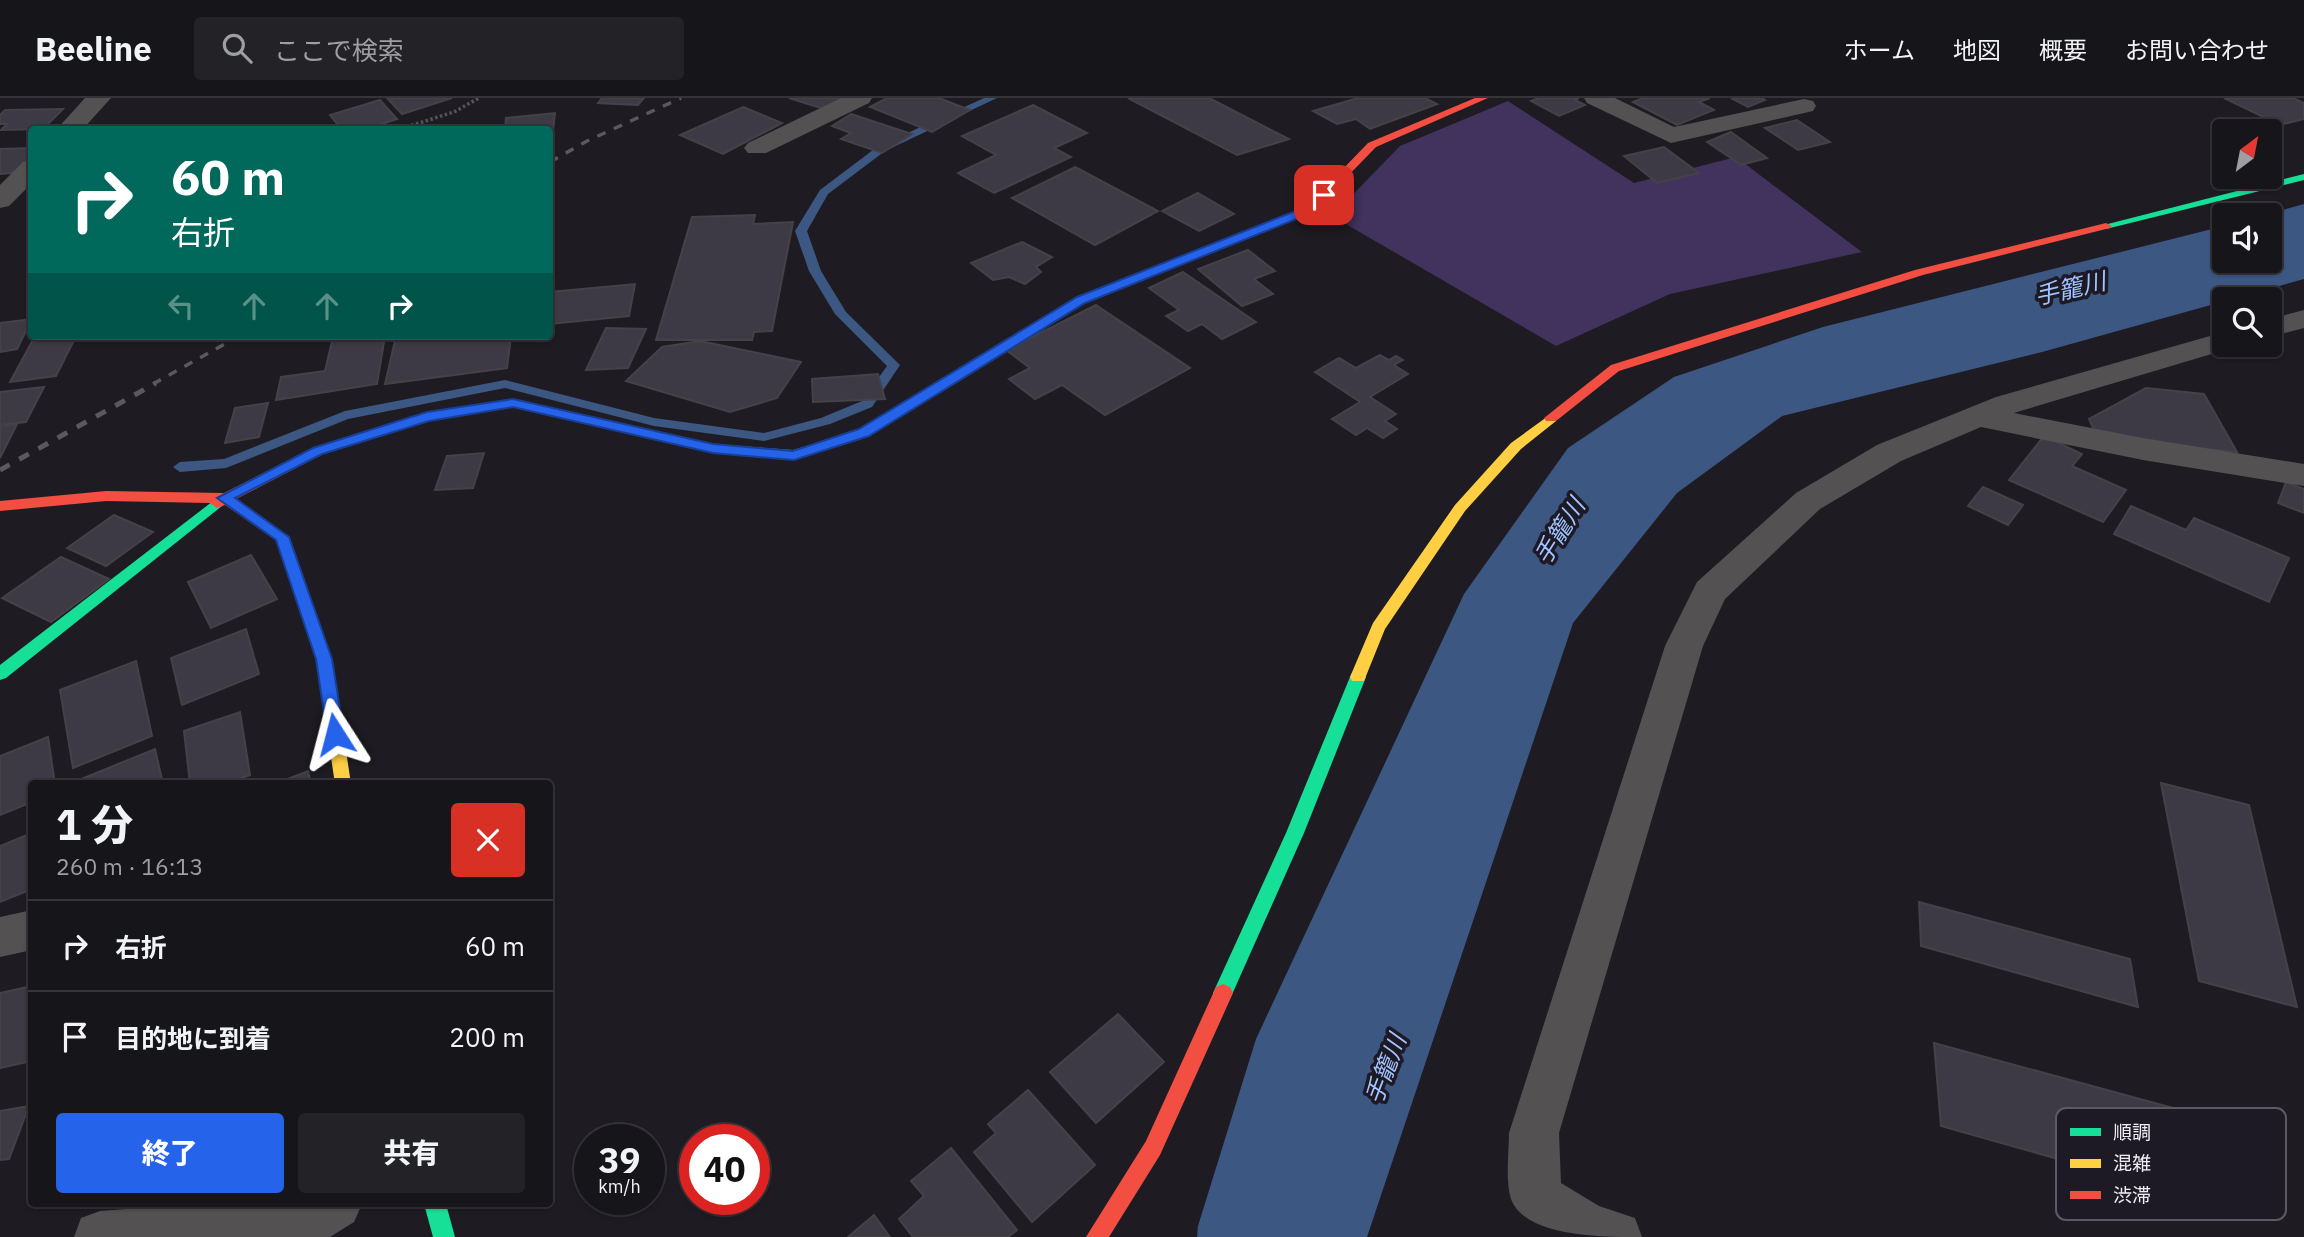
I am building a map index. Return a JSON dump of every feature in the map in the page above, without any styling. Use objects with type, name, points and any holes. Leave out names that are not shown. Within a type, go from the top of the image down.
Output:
[{"type":"street","points":[[72,126],[99,98]]},
{"type":"street","points":[[757,148],[860,98]]},
{"type":"street","points":[[0,674],[224,498],[318,451],[427,417],[513,403],[713,448],[794,455],[864,432],[1081,300],[1310,209],[1372,145],[1483,98]]},
{"type":"street","points":[[1596,98],[1671,135],[1804,106],[1790,98]]},
{"type":"street","points":[[0,200],[28,171]]},
{"type":"street","points":[[1097,1237],[1153,1147],[1295,833],[1378,627],[1460,508],[1516,446],[1615,368],[1919,272],[2304,177]]},
{"type":"street","points":[[2282,324],[2304,318]]},
{"type":"street","points":[[1616,1237],[1588,1230],[1536,1197],[1534,1133],[1684,646],[1710,591],[1808,501],[1889,453],[2007,404],[2212,344]]},
{"type":"street","points":[[1978,416],[2143,449],[2304,475]]},
{"type":"street","points":[[0,506],[106,496],[224,498],[282,537],[324,659],[342,780]]},
{"type":"street","points":[[0,937],[28,931]]},
{"type":"street","points":[[100,1237],[306,1222],[331,1207]]},
{"type":"street","points":[[436,1207],[444,1237]]},
{"type":"path","points":[[410,126],[454,112],[479,98]]},
{"type":"shaded area","points":[[1508,101],[1634,183],[1736,157],[1862,252],[1670,294],[1556,346],[1332,216],[1400,146]]},
{"type":"water","name":"手籠川","points":[[2304,204],[2304,279],[2275,287],[2212,287],[2212,305],[2042,352],[1782,416],[1677,493],[1573,623],[1367,1237],[1197,1237],[1198,1226],[1256,1039],[1464,594],[1568,448],[1674,377],[1823,327],[2212,229],[2212,273],[2282,273],[2282,210]]},
{"type":"building","points":[[387,98],[452,98],[402,114]]},
{"type":"building","points":[[602,98],[644,98],[638,105],[598,103]]},
{"type":"building","points":[[789,98],[847,98],[827,110]]},
{"type":"building","points":[[887,98],[939,98],[970,110],[932,132],[870,107]]},
{"type":"building","points":[[1128,98],[1209,98],[1289,139],[1237,155]]},
{"type":"building","points":[[1358,98],[1425,98],[1437,104],[1370,129],[1356,119],[1337,124],[1313,111]]},
{"type":"building","points":[[1539,98],[1579,98],[1575,100],[1585,105],[1559,116],[1531,101]]},
{"type":"building","points":[[1643,98],[1710,98],[1699,102],[1714,110],[1677,125],[1633,102]]},
{"type":"building","points":[[1731,98],[1761,98],[1765,100],[1748,107]]},
{"type":"building","points":[[2224,98],[2293,98],[2304,103],[2304,119],[2282,124],[2282,119],[2268,119]]},
{"type":"building","points":[[380,100],[397,119],[376,126],[339,126],[330,115]]},
{"type":"building","points":[[1033,105],[1087,133],[1054,148],[1071,157],[994,193],[958,173],[996,155],[962,136]]},
{"type":"building","points":[[743,107],[782,123],[723,154],[680,135]]},
{"type":"building","points":[[63,109],[46,126],[1,130],[7,124],[0,124],[0,115],[5,110]]},
{"type":"building","points":[[555,113],[553,131],[553,126],[505,126],[506,118]]},
{"type":"building","points":[[851,114],[912,134],[882,153],[841,139],[851,133],[832,126]]},
{"type":"building","points":[[1797,120],[1830,142],[1798,150],[1765,128]]},
{"type":"building","points":[[1731,132],[1767,158],[1741,165],[1707,142]]},
{"type":"building","points":[[1664,147],[1699,173],[1657,183],[1624,156]]},
{"type":"building","points":[[28,148],[28,167],[23,172],[0,174],[0,149]]},
{"type":"building","points":[[1075,167],[1158,211],[1095,245],[1012,198]]},
{"type":"building","points":[[1198,193],[1234,214],[1199,231],[1162,211]]},
{"type":"building","points":[[755,215],[753,224],[793,222],[772,331],[754,332],[752,340],[656,340],[692,217]]},
{"type":"building","points":[[1022,242],[1052,257],[1036,267],[1041,272],[1025,284],[1009,277],[993,280],[971,263]]},
{"type":"building","points":[[1248,250],[1275,271],[1254,279],[1273,294],[1242,306],[1198,269]]},
{"type":"building","points":[[1183,272],[1256,322],[1222,339],[1202,324],[1188,331],[1166,316],[1179,310],[1149,288]]},
{"type":"building","points":[[635,284],[629,316],[553,324],[553,292]]},
{"type":"building","points":[[1096,305],[1190,368],[1105,415],[1062,385],[1035,399],[1009,379],[1030,368],[1006,350]]},
{"type":"building","points":[[28,320],[28,327],[17,349],[0,352],[0,323]]},
{"type":"building","points":[[606,328],[646,329],[628,368],[586,370]]},
{"type":"building","points":[[33,340],[74,340],[56,376],[10,382]]},
{"type":"building","points":[[332,340],[384,340],[377,384],[276,400],[281,377],[325,371]]},
{"type":"building","points":[[395,340],[510,340],[507,368],[385,384]]},
{"type":"building","points":[[700,341],[801,362],[777,398],[730,412],[626,381],[662,347]]},
{"type":"building","points":[[1380,355],[1389,360],[1396,356],[1403,360],[1394,365],[1408,374],[1370,397],[1396,414],[1385,421],[1397,429],[1383,438],[1367,428],[1356,435],[1332,419],[1360,402],[1315,372],[1339,358],[1356,368]]},
{"type":"building","points":[[878,374],[885,399],[813,402],[812,379]]},
{"type":"building","points":[[44,387],[26,422],[0,425],[0,392]]},
{"type":"building","points":[[2146,388],[2204,394],[2237,452],[2097,437],[2089,419]]},
{"type":"building","points":[[268,403],[259,437],[225,443],[235,408]]},
{"type":"building","points":[[17,424],[0,458],[0,427]]},
{"type":"building","points":[[2044,436],[2082,454],[2072,466],[2126,490],[2103,522],[2009,480]]},
{"type":"building","points":[[484,453],[473,488],[435,490],[447,456]]},
{"type":"building","points":[[2286,482],[2304,489],[2304,513],[2278,503]]},
{"type":"building","points":[[1983,487],[2023,505],[2008,525],[1968,506]]},
{"type":"building","points":[[2131,506],[2186,530],[2194,518],[2289,558],[2269,602],[2114,534]]},
{"type":"building","points":[[114,515],[153,532],[106,566],[67,548]]},
{"type":"building","points":[[251,555],[277,599],[211,628],[188,582]]},
{"type":"building","points":[[61,557],[109,579],[51,622],[2,598]]},
{"type":"building","points":[[246,629],[259,674],[182,705],[171,658]]},
{"type":"building","points":[[136,661],[152,736],[73,768],[60,690]]},
{"type":"building","points":[[240,712],[250,775],[236,780],[190,780],[184,731]]},
{"type":"building","points":[[48,737],[54,780],[28,780],[28,804],[0,815],[0,756]]},
{"type":"building","points":[[155,749],[162,780],[79,780]]},
{"type":"building","points":[[308,771],[310,780],[285,780]]},
{"type":"building","points":[[2161,783],[2249,805],[2297,1007],[2199,981]]},
{"type":"building","points":[[28,835],[28,891],[0,902],[0,846]]},
{"type":"building","points":[[1919,902],[2130,959],[2138,1007],[1921,946]]},
{"type":"building","points":[[28,987],[28,1062],[0,1068],[0,993]]},
{"type":"building","points":[[1118,1014],[1164,1062],[1096,1123],[1050,1072]]},
{"type":"building","points":[[1934,1043],[2173,1108],[2056,1108],[2056,1158],[1941,1126]]},
{"type":"building","points":[[1028,1090],[1095,1165],[1032,1222],[974,1152],[996,1133],[988,1124]]},
{"type":"building","points":[[28,1106],[9,1159],[0,1160],[0,1111]]},
{"type":"building","points":[[951,1148],[1017,1230],[1008,1237],[913,1237],[899,1219],[924,1196],[911,1181]]},
{"type":"building","points":[[874,1215],[890,1237],[848,1237]]},
{"type":"waterway","points":[[180,467],[226,463],[345,415],[505,384],[654,422],[764,437],[825,421],[867,404],[894,365],[841,314],[815,271],[801,231],[824,192],[881,149],[992,98]]},
{"type":"railway","points":[[553,160],[587,141],[681,98]]},
{"type":"railway","points":[[153,384],[232,340]]},
{"type":"railway","points":[[0,470],[156,383]]},
{"type":"traffic: fast","points":[[2106,226],[2304,177]]},
{"type":"traffic: fast","points":[[501,405],[513,403],[713,448],[794,455],[844,439]]},
{"type":"traffic: fast","points":[[0,674],[217,503]]},
{"type":"traffic: fast","points":[[1223,993],[1295,833],[1358,677]]},
{"type":"traffic: fast","points":[[436,1207],[444,1237]]},
{"type":"traffic: slow","points":[[844,439],[864,432],[1081,300],[1184,259]]},
{"type":"traffic: slow","points":[[1358,677],[1378,627],[1460,508],[1516,446],[1551,418]]},
{"type":"traffic: slow","points":[[328,684],[342,780]]},
{"type":"traffic: jam","points":[[1184,259],[1310,209],[1372,145],[1483,98]]},
{"type":"traffic: jam","points":[[1551,418],[1615,368],[1919,272],[2106,226]]},
{"type":"traffic: jam","points":[[217,503],[318,451],[427,417],[501,405]]},
{"type":"traffic: jam","points":[[0,506],[106,496],[224,498],[282,537],[324,659],[328,684]]},
{"type":"traffic: jam","points":[[1097,1237],[1153,1148],[1223,993]]},
{"type":"route","points":[[335,734],[324,659],[282,537],[224,498],[318,451],[427,417],[513,403],[713,448],[794,455],[864,432],[1081,300],[1310,209],[1324,195]]}]
